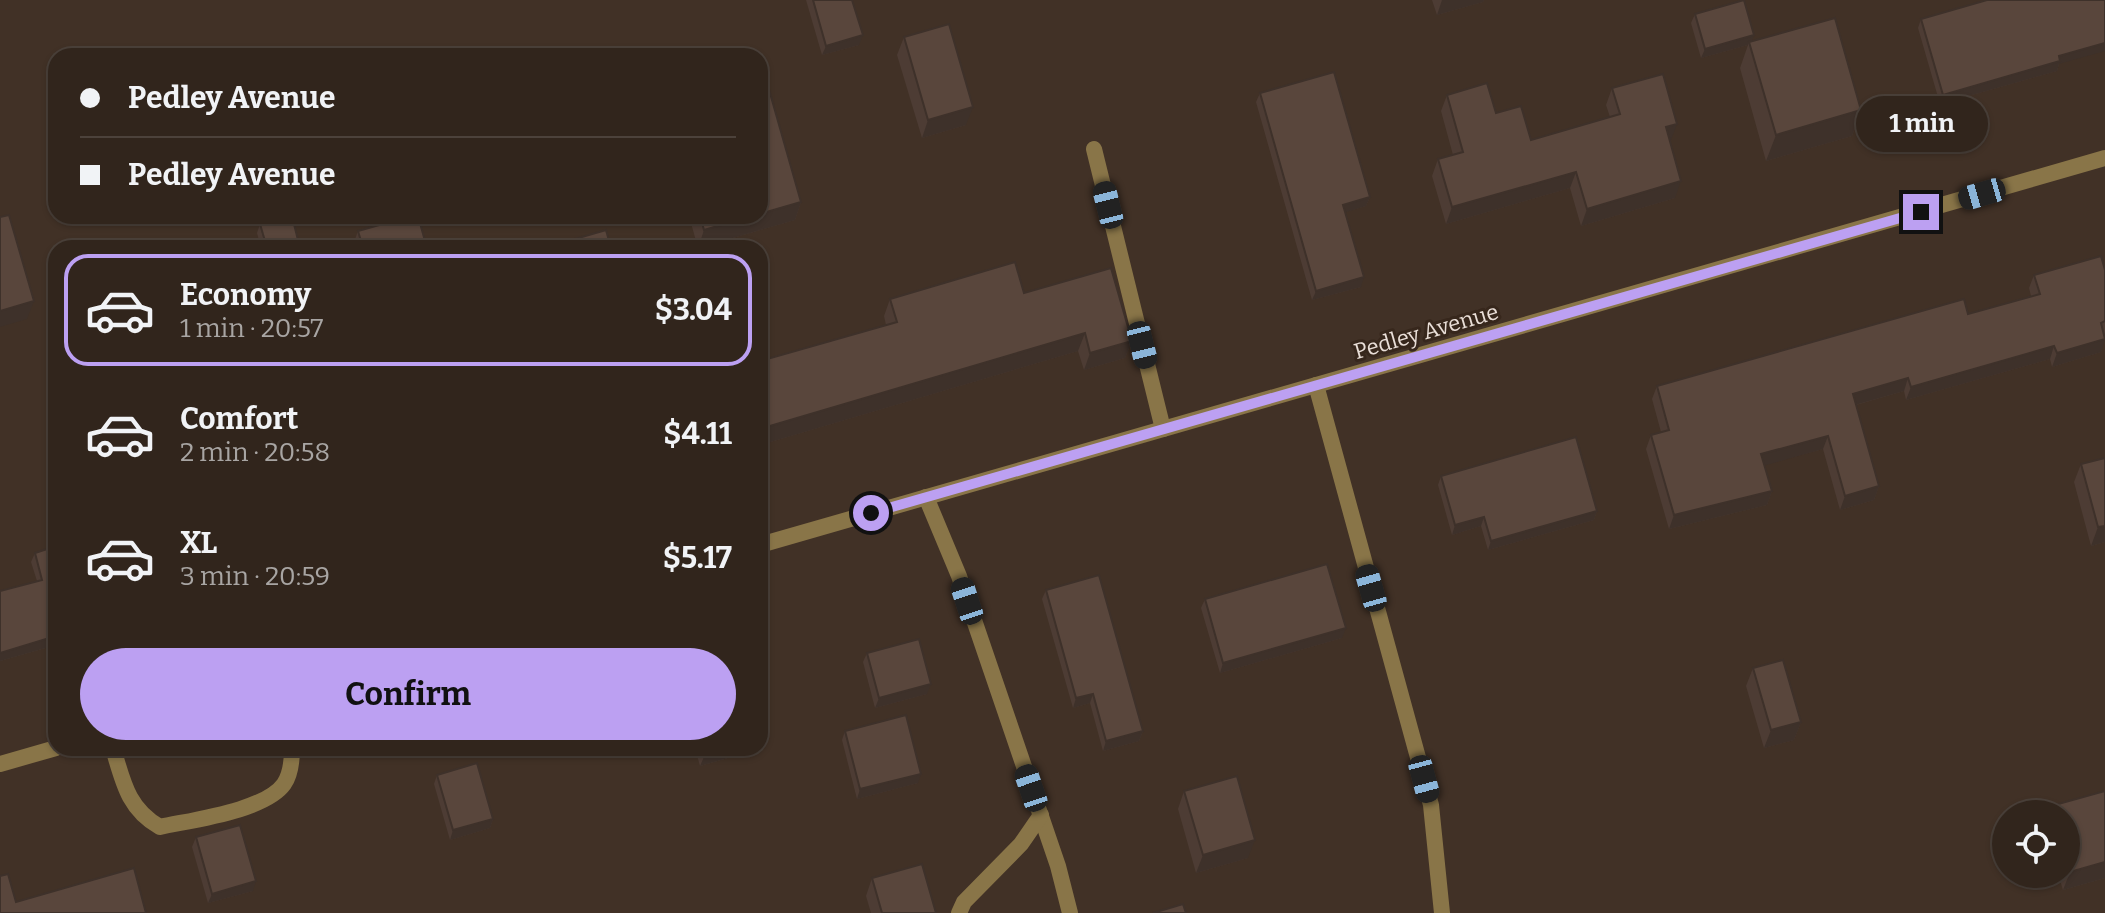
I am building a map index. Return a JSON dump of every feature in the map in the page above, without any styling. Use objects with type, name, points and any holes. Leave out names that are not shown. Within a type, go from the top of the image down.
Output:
[{"type":"street","points":[[1094,149],[1163,429]]},
{"type":"street","name":"Pedley Avenue","points":[[768,543],[2105,158]]},
{"type":"street","points":[[1316,385],[1431,805],[1442,913]]},
{"type":"street","points":[[926,497],[959,576],[1041,815],[1070,913]]},
{"type":"street","points":[[0,764],[48,750]]},
{"type":"street","points":[[115,756],[128,797],[142,817],[160,827],[257,804],[283,785],[292,756]]},
{"type":"street","points":[[959,913],[964,902],[1021,844],[1041,815]]},
{"type":"building","points":[[813,0],[852,0],[863,35],[826,46]]},
{"type":"building","points":[[1744,0],[1754,35],[1705,49],[1695,14]]},
{"type":"building","points":[[1987,0],[2105,0],[2105,43],[2059,56],[2060,61],[1943,95],[1921,19]]},
{"type":"building","points":[[1835,18],[1861,110],[1776,135],[1749,42]]},
{"type":"building","points":[[949,24],[973,107],[928,120],[904,37]]},
{"type":"building","points":[[1334,72],[1370,197],[1343,205],[1364,277],[1316,291],[1260,93]]},
{"type":"building","points":[[1663,74],[1677,124],[1666,127],[1681,181],[1587,209],[1576,172],[1452,207],[1438,159],[1463,152],[1447,95],[1487,83],[1496,113],[1521,106],[1531,140],[1620,114],[1612,88]]},
{"type":"building","points":[[768,86],[801,202],[768,212]]},
{"type":"building","points":[[9,215],[34,301],[0,311],[0,217]]},
{"type":"building","points":[[260,224],[294,224],[298,240],[265,240]]},
{"type":"building","points":[[383,224],[420,224],[425,240],[361,240],[358,231]]},
{"type":"building","points":[[702,224],[725,224],[704,230]]},
{"type":"building","points":[[606,230],[609,240],[572,240]]},
{"type":"building","points":[[2101,256],[2105,270],[2105,321],[2101,323],[2105,339],[2057,353],[2054,346],[1911,387],[1908,378],[1853,394],[1879,486],[1845,496],[1828,436],[1761,454],[1772,491],[1674,515],[1651,435],[1669,430],[1657,386],[1964,299],[1968,314],[2040,294],[2034,275]]},
{"type":"building","points":[[1015,262],[1024,293],[1111,268],[1132,341],[1090,353],[1085,333],[768,427],[768,359],[897,322],[890,299]]},
{"type":"building","points":[[1576,437],[1597,511],[1491,541],[1484,517],[1455,525],[1441,476]]},
{"type":"building","points":[[2105,458],[2105,526],[2098,527],[2081,464]]},
{"type":"building","points":[[48,549],[48,638],[0,653],[0,591],[42,580],[35,553]]},
{"type":"building","points":[[1327,564],[1346,628],[1223,663],[1205,599]]},
{"type":"building","points":[[1099,575],[1143,731],[1106,741],[1093,694],[1076,698],[1046,590]]},
{"type":"building","points":[[919,639],[931,684],[879,698],[867,653]]},
{"type":"building","points":[[1783,660],[1801,722],[1771,730],[1753,668]]},
{"type":"building","points":[[906,715],[921,774],[860,789],[845,731]]},
{"type":"building","points":[[477,763],[493,819],[453,830],[437,775]]},
{"type":"building","points":[[1237,776],[1255,840],[1203,855],[1184,791]]},
{"type":"building","points":[[2105,791],[2105,862],[2080,869],[2080,800],[2073,800]]},
{"type":"building","points":[[240,825],[256,881],[212,894],[196,837]]},
{"type":"building","points":[[922,864],[936,913],[882,913],[872,878]]},
{"type":"building","points":[[134,868],[146,913],[0,913],[0,876],[8,874],[16,902]]},
{"type":"building","points":[[1183,904],[1186,913],[1153,913]]},
{"type":"route","points":[[871,513],[1921,212]]}]
